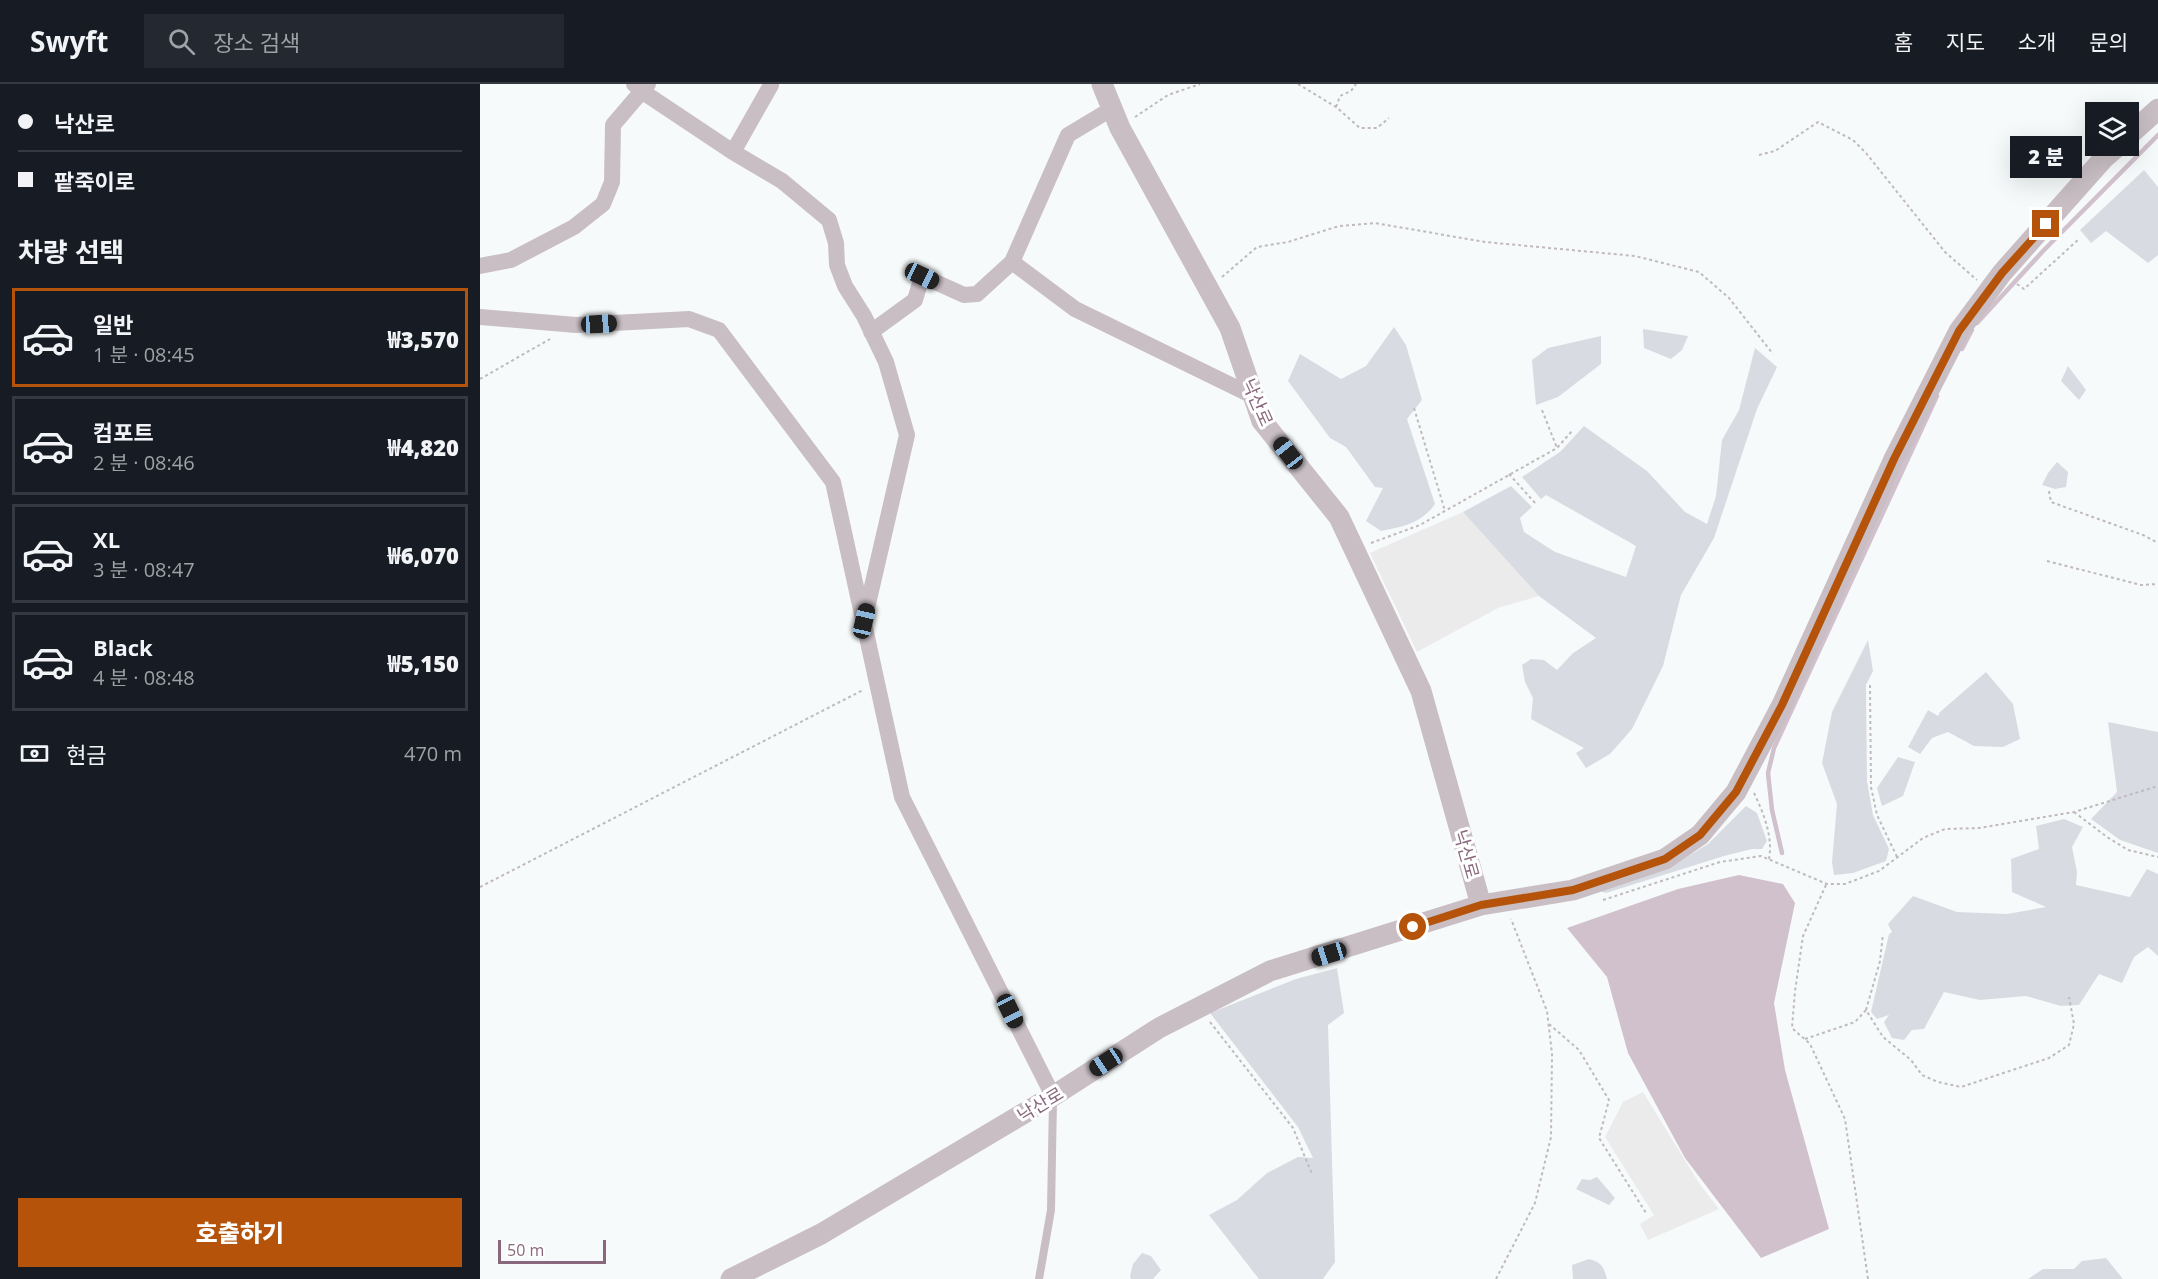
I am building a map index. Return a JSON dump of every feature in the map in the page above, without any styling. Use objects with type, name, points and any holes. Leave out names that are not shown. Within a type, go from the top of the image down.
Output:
[{"type":"street","name":"낙산로","points":[[731,1279],[820,1234],[1053,1096],[1159,1028],[1270,971],[1481,905],[1421,691],[1339,517],[1262,421],[1230,328],[1116,118],[1102,84]]},
{"type":"street","points":[[733,152],[771,85]]},
{"type":"street","points":[[480,266],[511,260],[574,227],[603,204],[612,182],[613,125],[641,87],[733,152],[782,181],[829,220],[836,243],[837,265],[845,286],[886,362],[907,435],[864,621]]},
{"type":"street","points":[[2139,126],[2158,109]]},
{"type":"street","points":[[871,332],[915,300],[922,276],[964,296],[977,294],[1012,262],[1068,135],[1116,118]]},
{"type":"street","points":[[1481,905],[1573,890],[1665,859],[1700,835],[1736,792],[1782,705],[1899,449],[1959,331],[2002,273],[2106,156]]},
{"type":"street","points":[[1012,262],[1075,309],[1253,396]]},
{"type":"street","points":[[480,317],[576,325],[689,318],[718,330],[833,482],[879,682],[902,797],[1053,1096]]},
{"type":"lane","points":[[1039,1279],[1052,1210],[1053,1096]]},
{"type":"path","points":[[1116,118],[1168,95],[1200,84]]},
{"type":"path","points":[[1298,84],[1336,107],[1360,128],[1377,128],[1389,117]]},
{"type":"path","points":[[1336,107],[1340,96],[1351,92],[1356,84]]},
{"type":"path","points":[[1760,155],[1775,151],[1818,122],[1852,140],[1866,153],[1945,252],[1990,290]]},
{"type":"path","points":[[1209,289],[1257,247],[1288,242],[1340,226],[1375,223],[1485,242],[1635,256],[1699,272],[1729,298],[1773,354]]},
{"type":"path","points":[[2023,288],[2024,290],[2079,238]]},
{"type":"path","points":[[480,379],[576,325]]},
{"type":"path","points":[[1414,408],[1445,511]]},
{"type":"path","points":[[1542,410],[1557,448]]},
{"type":"path","points":[[1354,549],[1420,525],[1557,448],[1572,431]]},
{"type":"path","points":[[1509,474],[1536,504]]},
{"type":"path","points":[[2049,491],[2051,502],[2158,543]]},
{"type":"path","points":[[2047,561],[2141,585],[2158,584]]},
{"type":"path","points":[[480,887],[879,682]]},
{"type":"path","points":[[1870,685],[1871,787],[1877,814],[1898,859]]},
{"type":"path","points":[[1746,774],[1762,810],[1771,846],[1769,860]]},
{"type":"path","points":[[1597,900],[1607,900],[1720,862],[1761,856],[1827,884],[1845,884],[1879,871],[1898,859],[1923,838],[1945,829],[1979,828],[2074,812],[2158,786]]},
{"type":"path","points":[[2074,812],[2128,850],[2158,857]]},
{"type":"path","points":[[1827,884],[1803,936],[1792,1028],[1810,1044],[1845,1119],[1868,1279]]},
{"type":"path","points":[[1496,1279],[1535,1203],[1551,1137],[1552,1054],[1547,1011],[1508,913]]},
{"type":"path","points":[[1805,1039],[1855,1022],[1866,1011],[1880,961],[1883,934]]},
{"type":"path","points":[[1866,1011],[1883,1037],[1911,1060],[1922,1075],[1938,1082],[1961,1086],[2049,1058],[2069,1045],[2074,1024],[2069,997]]},
{"type":"path","points":[[1198,1008],[1293,1128],[1312,1174]]},
{"type":"path","points":[[1548,1024],[1579,1050],[1609,1100],[1599,1138],[1646,1213]]},
{"type":"shaded area","points":[[2144,170],[2158,187],[2158,255],[2148,263],[2106,231],[2091,243],[2080,230]]},
{"type":"shaded area","points":[[1394,327],[1406,345],[1422,400],[1407,419],[1435,504],[1418,520],[1381,531],[1366,521],[1383,488],[1375,487],[1346,447],[1330,438],[1288,381],[1300,354],[1341,379],[1366,366]]},
{"type":"shaded area","points":[[1643,329],[1688,336],[1682,350],[1671,359],[1644,348]]},
{"type":"shaded area","points":[[1601,336],[1601,364],[1558,397],[1536,405],[1532,360],[1548,348]]},
{"type":"shaded area","points":[[1755,348],[1777,367],[1757,409],[1714,538],[1681,595],[1663,666],[1632,729],[1610,754],[1586,768],[1576,753],[1584,748],[1531,719],[1533,698],[1525,682],[1522,665],[1531,659],[1544,660],[1557,670],[1573,653],[1596,638],[1539,596],[1463,512],[1511,486],[1532,507],[1520,518],[1524,532],[1555,552],[1626,577],[1636,546],[1546,495],[1541,499],[1522,477],[1560,452],[1584,426],[1647,471],[1685,512],[1707,524],[1716,496],[1722,440],[1739,410]]},
{"type":"shaded area","points":[[2068,366],[2086,390],[2079,400],[2061,381]]},
{"type":"shaded area","points":[[2057,462],[2068,472],[2066,487],[2055,489],[2042,485],[2048,473]]},
{"type":"shaded area","points":[[1463,512],[1539,596],[1498,608],[1417,652],[1370,553]]},
{"type":"shaded area","points":[[1868,640],[1873,671],[1866,685],[1867,781],[1873,815],[1889,849],[1886,861],[1853,873],[1834,875],[1832,862],[1837,804],[1822,763],[1832,712]]},
{"type":"shaded area","points":[[1986,672],[2013,704],[2020,739],[2003,747],[1974,746],[1948,732],[1932,738],[1920,754],[1908,747],[1928,710],[1938,716]]},
{"type":"shaded area","points":[[2108,722],[2158,732],[2158,853],[2120,840],[2091,819],[2117,792]]},
{"type":"shaded area","points":[[1898,757],[1915,762],[1903,796],[1882,806],[1877,788]]},
{"type":"shaded area","points":[[1746,806],[1757,813],[1767,841],[1762,849],[1752,849],[1724,856],[1606,893],[1596,890],[1669,868],[1708,844]]},
{"type":"shaded area","points":[[2064,819],[2083,827],[2072,847],[2077,872],[2076,885],[2130,897],[2147,869],[2158,874],[2158,956],[2148,947],[2134,957],[2122,983],[2099,974],[2079,1005],[2061,1006],[2026,996],[1980,1000],[1944,992],[1924,1029],[1912,1030],[1904,1040],[1892,1038],[1884,1022],[1889,1015],[1877,1019],[1871,1012],[1889,934],[1892,932],[1888,924],[1913,896],[1957,912],[2007,914],[2046,907],[2012,892],[2011,859],[2039,849],[2036,826]]},
{"type":"shaded area","points":[[1739,875],[1783,884],[1795,903],[1774,1003],[1785,1070],[1829,1229],[1761,1258],[1685,1158],[1628,1053],[1607,977],[1567,928],[1678,889]]},
{"type":"shaded area","points":[[1337,968],[1344,1013],[1328,1025],[1335,1262],[1323,1279],[1259,1279],[1209,1215],[1237,1200],[1267,1173],[1298,1157],[1313,1158],[1298,1127],[1210,1013],[1296,979]]},
{"type":"shaded area","points":[[1643,1092],[1699,1183],[1719,1209],[1648,1240],[1640,1224],[1654,1215],[1605,1137],[1623,1102]]},
{"type":"shaded area","points":[[1597,1177],[1615,1198],[1609,1205],[1576,1189],[1582,1179],[1590,1180]]},
{"type":"shaded area","points":[[1142,1253],[1151,1256],[1161,1270],[1153,1279],[1131,1279],[1133,1264]]},
{"type":"shaded area","points":[[2106,1258],[2123,1279],[2028,1279],[2043,1269],[2074,1269],[2082,1261]]},
{"type":"shaded area","points":[[1589,1259],[1601,1266],[1607,1279],[1573,1279],[1572,1265]]},
{"type":"waterway","points":[[1977,323],[2044,250],[2158,135]]},
{"type":"waterway","points":[[1962,349],[1972,330]]},
{"type":"waterway","points":[[1782,853],[1772,810],[1768,773],[1774,748],[1937,396]]},
{"type":"route","points":[[1413,927],[1481,905],[1573,890],[1665,859],[1700,835],[1736,792],[1782,705],[1894,459],[1959,331],[2002,273],[2046,224]]}]
